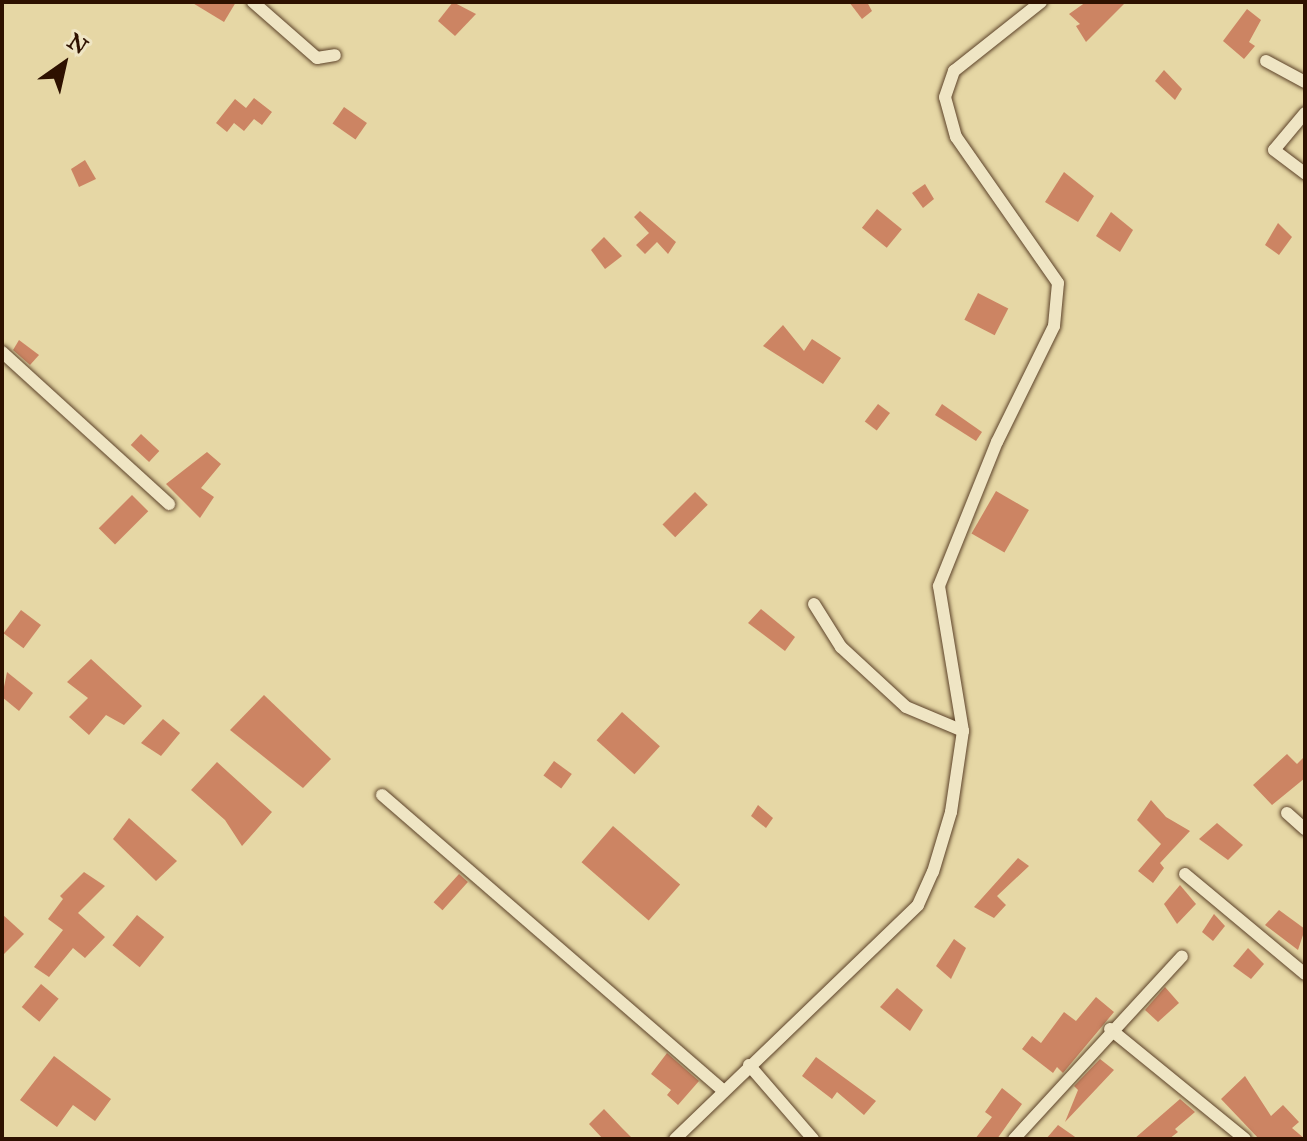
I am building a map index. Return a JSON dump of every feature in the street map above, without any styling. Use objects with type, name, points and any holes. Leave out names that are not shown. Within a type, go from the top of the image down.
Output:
[{"type":"street","points":[[253,2],[317,58],[335,55]]},
{"type":"street","points":[[675,1139],[722,1089],[918,905],[951,812],[963,731],[939,586],[997,442],[1054,326],[1058,283],[956,137],[945,97],[954,71],[1041,2]]},
{"type":"street","points":[[1266,61],[1305,82]]},
{"type":"street","points":[[1305,113],[1274,150],[1305,173]]},
{"type":"street","points":[[2,352],[169,504]]},
{"type":"street","points":[[814,604],[841,647],[906,707],[963,731]]},
{"type":"street","points":[[382,795],[722,1089]]},
{"type":"street","points":[[1287,813],[1305,829]]},
{"type":"street","points":[[1185,874],[1305,974]]},
{"type":"street","points":[[1014,1139],[1110,1029],[1182,956]]},
{"type":"street","points":[[1110,1029],[1245,1139]]},
{"type":"street","points":[[749,1065],[813,1139]]},
{"type":"building","points":[[191,2],[236,2],[224,22]]},
{"type":"building","points":[[453,2],[476,14],[455,36],[438,21]]},
{"type":"building","points":[[849,2],[867,2],[872,11],[862,19]]},
{"type":"building","points":[[1086,2],[1126,2],[1086,42],[1076,26],[1080,24],[1069,14]]},
{"type":"building","points":[[1247,9],[1261,20],[1249,42],[1255,46],[1244,59],[1223,41]]},
{"type":"building","points":[[1164,70],[1182,89],[1175,100],[1155,81]]},
{"type":"building","points":[[254,98],[272,112],[262,125],[254,119],[244,131],[234,123],[227,132],[216,123],[235,99],[246,108]]},
{"type":"building","points":[[344,107],[367,123],[355,139],[333,123]]},
{"type":"building","points":[[85,160],[96,179],[79,187],[71,169]]},
{"type":"building","points":[[1064,172],[1094,196],[1078,222],[1045,202]]},
{"type":"building","points":[[925,184],[934,199],[923,208],[912,193]]},
{"type":"building","points":[[877,209],[902,229],[887,248],[862,228]]},
{"type":"building","points":[[640,211],[676,242],[668,254],[657,242],[645,254],[636,245],[649,233],[634,217]]},
{"type":"building","points":[[1111,212],[1133,230],[1120,252],[1096,236]]},
{"type":"building","points":[[1278,223],[1292,237],[1279,255],[1265,245]]},
{"type":"building","points":[[604,237],[622,256],[605,269],[591,250]]},
{"type":"building","points":[[978,293],[1008,308],[995,335],[964,320]]},
{"type":"building","points":[[783,325],[804,351],[812,339],[841,358],[823,384],[763,346]]},
{"type":"building","points":[[19,340],[39,355],[30,365],[13,350]]},
{"type":"building","points":[[878,404],[890,413],[877,431],[865,422]]},
{"type":"building","points":[[942,404],[982,432],[976,441],[935,415]]},
{"type":"building","points":[[141,434],[159,451],[149,462],[131,445]]},
{"type":"building","points":[[207,452],[221,464],[201,488],[214,497],[200,518],[166,484]]},
{"type":"building","points":[[996,491],[1029,510],[1004,552],[972,533]]},
{"type":"building","points":[[695,492],[708,505],[675,537],[662,525]]},
{"type":"building","points":[[132,495],[148,511],[115,544],[99,528]]},
{"type":"building","points":[[761,609],[795,637],[785,651],[748,623]]},
{"type":"building","points":[[21,610],[41,625],[24,648],[4,633]]},
{"type":"building","points":[[91,659],[142,706],[124,725],[106,715],[89,735],[69,717],[88,698],[67,682]]},
{"type":"building","points":[[7,672],[33,693],[19,711],[2,697]]},
{"type":"building","points":[[264,695],[331,759],[303,788],[230,730]]},
{"type":"building","points":[[622,712],[660,746],[634,774],[597,740]]},
{"type":"building","points":[[163,719],[180,733],[161,756],[141,743]]},
{"type":"building","points":[[1287,754],[1297,764],[1305,756],[1305,778],[1272,805],[1253,785]]},
{"type":"building","points":[[554,761],[572,774],[561,788],[543,776]]},
{"type":"building","points":[[217,762],[272,812],[242,846],[225,820],[191,790]]},
{"type":"building","points":[[1151,800],[1166,817],[1190,831],[1160,863],[1164,868],[1153,883],[1138,871],[1161,844],[1137,820]]},
{"type":"building","points":[[758,805],[773,818],[766,828],[751,816]]},
{"type":"building","points":[[129,818],[177,861],[156,881],[113,839]]},
{"type":"building","points":[[1217,823],[1243,845],[1228,860],[1199,839]]},
{"type":"building","points":[[613,826],[680,884],[649,921],[582,862]]},
{"type":"building","points":[[1018,858],[1029,866],[997,896],[1006,905],[994,918],[974,907]]},
{"type":"building","points":[[84,872],[105,886],[78,913],[105,937],[85,958],[73,948],[49,977],[34,967],[63,930],[48,919],[63,899],[60,896]]},
{"type":"building","points":[[459,874],[468,882],[442,910],[434,902]]},
{"type":"building","points":[[1180,885],[1196,904],[1177,924],[1164,904]]},
{"type":"building","points":[[1279,910],[1305,929],[1298,950],[1265,925]]},
{"type":"building","points":[[2,914],[24,934],[2,956]]},
{"type":"building","points":[[1214,914],[1225,926],[1213,941],[1202,932]]},
{"type":"building","points":[[137,915],[164,937],[140,967],[112,945]]},
{"type":"building","points":[[954,939],[966,948],[951,979],[936,966]]},
{"type":"building","points":[[1248,948],[1264,964],[1251,979],[1233,966]]},
{"type":"building","points":[[41,984],[59,999],[39,1022],[22,1007]]},
{"type":"building","points":[[1165,987],[1179,1003],[1158,1022],[1145,1010]]},
{"type":"building","points":[[897,988],[923,1010],[910,1031],[880,1007]]},
{"type":"building","points":[[1096,997],[1114,1012],[1063,1073],[1057,1067],[1053,1073],[1022,1049],[1032,1036],[1041,1043],[1064,1012],[1076,1021]]},
{"type":"building","points":[[667,1053],[699,1081],[678,1105],[667,1095],[671,1090],[651,1074]]},
{"type":"building","points":[[54,1056],[111,1099],[95,1121],[73,1105],[57,1127],[20,1100]]},
{"type":"building","points":[[816,1057],[876,1101],[864,1115],[837,1092],[832,1099],[802,1076]]},
{"type":"building","points":[[1100,1059],[1114,1070],[1065,1122],[1078,1090],[1074,1086]]},
{"type":"building","points":[[1245,1076],[1271,1116],[1283,1105],[1299,1122],[1292,1128],[1305,1139],[1259,1139],[1221,1099]]},
{"type":"building","points":[[1002,1088],[1022,1104],[997,1139],[975,1139],[992,1117],[985,1112]]},
{"type":"building","points":[[1180,1099],[1195,1112],[1175,1129],[1178,1132],[1169,1139],[1134,1139]]},
{"type":"building","points":[[604,1109],[633,1139],[603,1139],[589,1124]]},
{"type":"building","points":[[1058,1125],[1078,1139],[1046,1139]]}]
